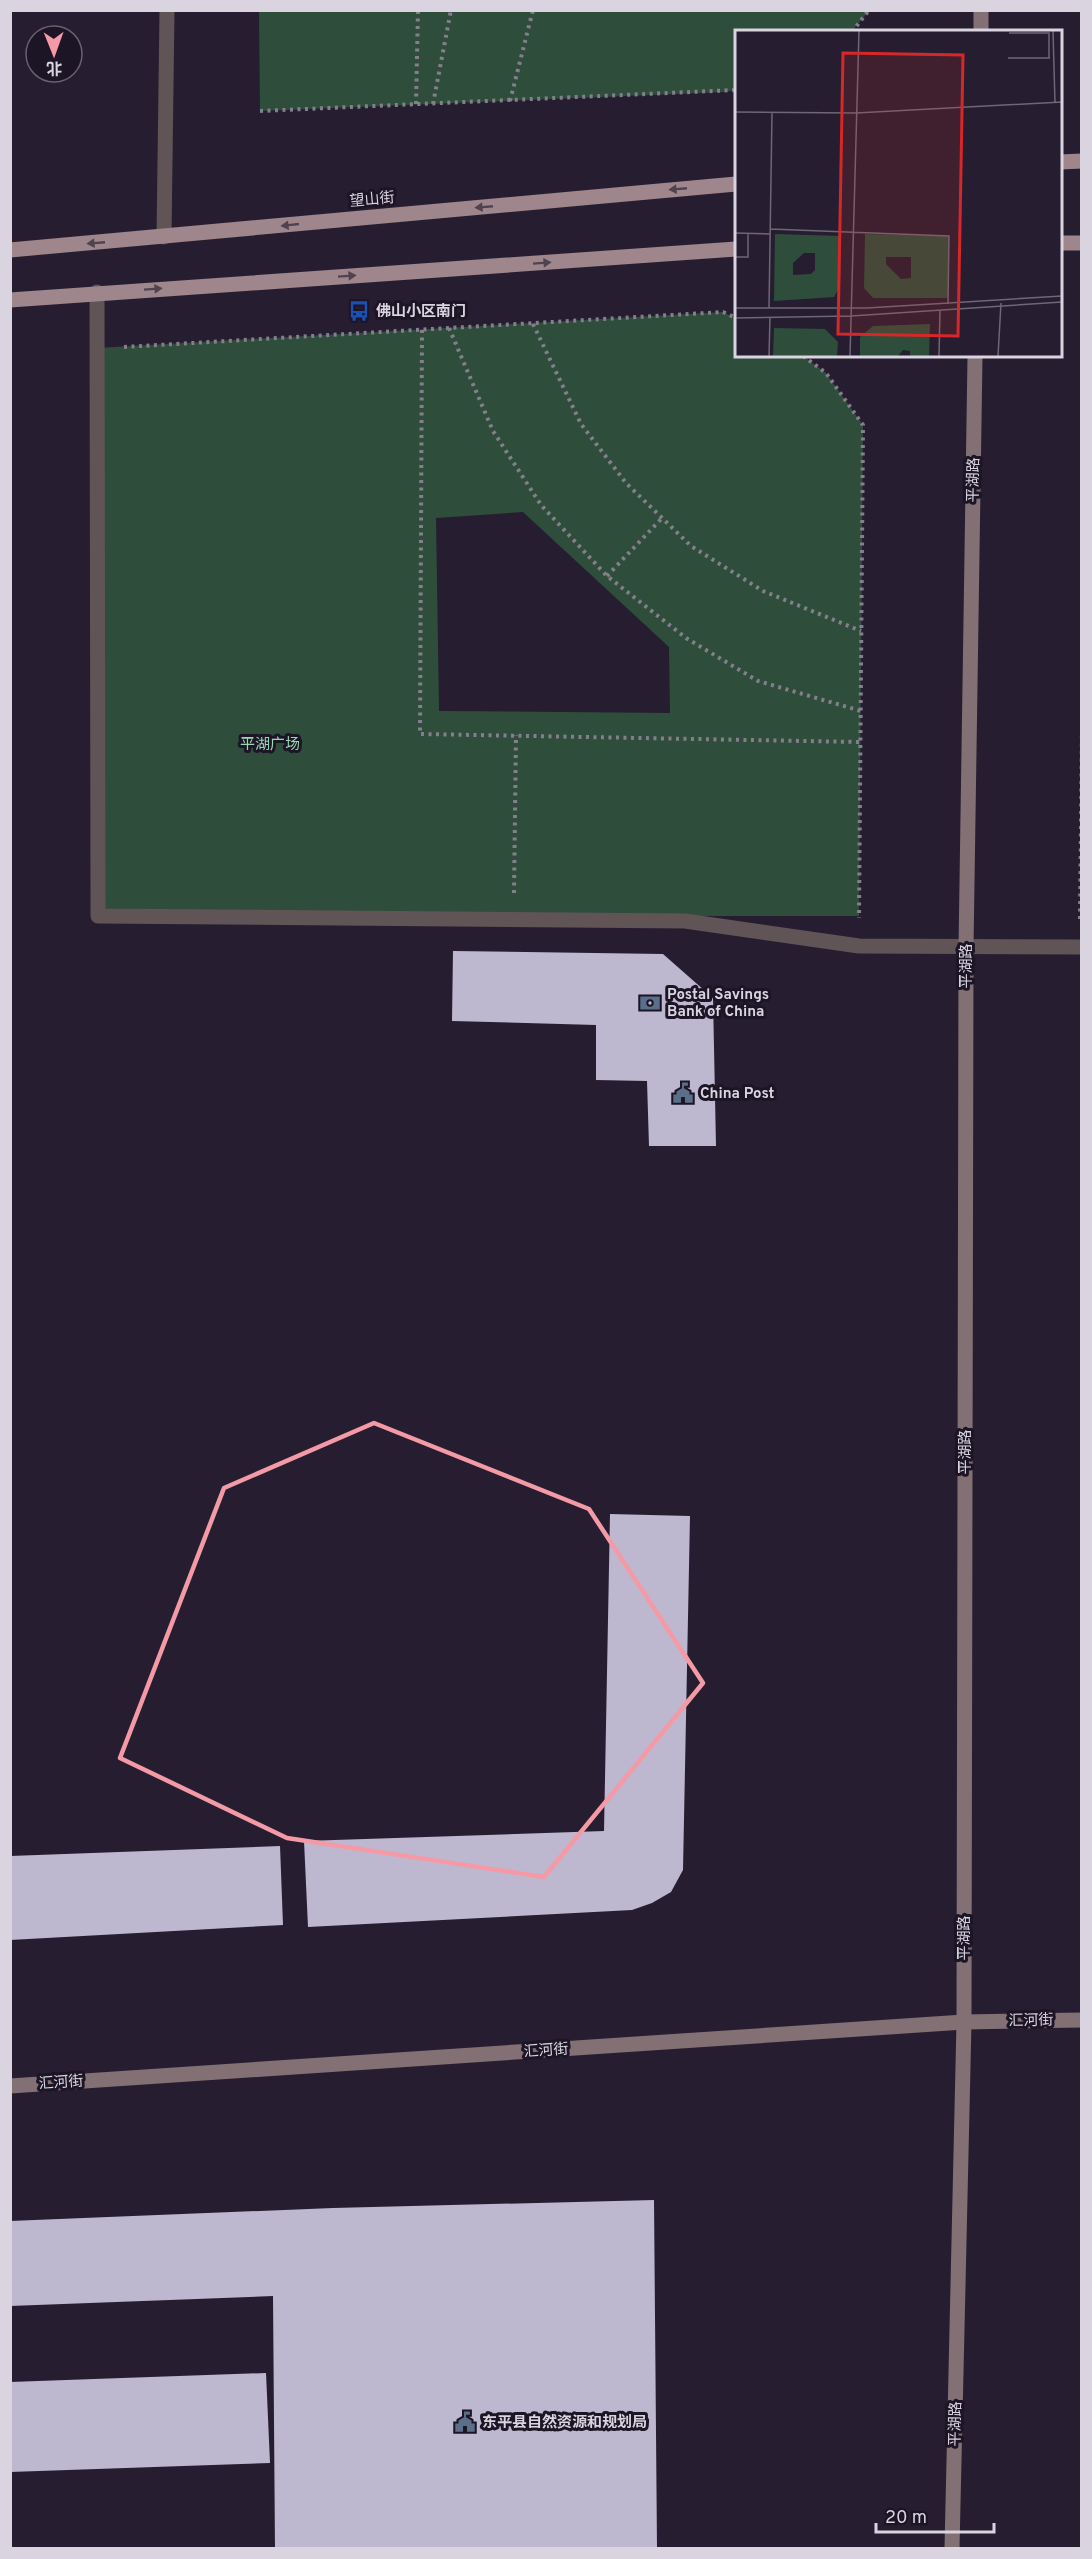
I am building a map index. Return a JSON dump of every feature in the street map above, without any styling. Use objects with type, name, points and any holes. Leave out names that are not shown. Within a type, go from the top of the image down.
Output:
[{"type":"main road","points":[[1062,162],[1082,161]]},
{"type":"main road","name":"望山街","points":[[10,250],[735,184]]},
{"type":"main road","points":[[1062,243],[1082,243]]},
{"type":"main road","points":[[10,300],[97,292],[735,249]]},
{"type":"street","points":[[164,237],[167,10]]},
{"type":"street","points":[[981,10],[981,30]]},
{"type":"street","points":[[97,292],[98,916],[685,921],[859,946],[1080,947]]},
{"type":"street","name":"平湖路","points":[[952,2548],[964,2022],[966,948],[975,357]]},
{"type":"street","name":"汇河街","points":[[10,2086],[964,2022],[1082,2020]]},
{"type":"path","points":[[416,104],[418,10]]},
{"type":"path","points":[[433,104],[451,10]]},
{"type":"path","points":[[510,100],[532,10]]},
{"type":"path","points":[[854,30],[869,10]]},
{"type":"path","points":[[260,111],[735,90]]},
{"type":"path","points":[[97,348],[723,312],[735,318]]},
{"type":"path","points":[[533,324],[581,424],[626,483],[691,546],[763,591],[861,631]]},
{"type":"path","points":[[448,328],[493,431],[541,505],[607,576],[686,638],[758,681],[861,711]]},
{"type":"path","points":[[422,330],[420,734],[860,742]]},
{"type":"path","points":[[804,357],[826,373],[863,425],[859,946]]},
{"type":"path","points":[[607,576],[662,518]]},
{"type":"path","points":[[1080,947],[1082,727]]},
{"type":"path","points":[[514,894],[516,735]]},
{"type":"highlighted area","points":[[374,1423],[589,1509],[703,1683],[544,1877],[287,1838],[120,1758],[224,1488]]},
{"type":"green space","points":[[259,10],[869,11],[853,30],[735,30],[735,90],[724,92],[260,111]]},
{"type":"green space","name":"平湖广场","points":[[723,312],[735,318],[735,357],[804,357],[826,373],[863,425],[859,916],[98,916],[97,348]],"holes":[[[523,512],[669,647],[670,713],[439,711],[436,518]]]},
{"type":"building","points":[[453,951],[663,954],[713,998],[716,1146],[649,1146],[647,1081],[596,1080],[596,1025],[452,1021]]},
{"type":"building","points":[[610,1514],[690,1516],[683,1870],[671,1892],[652,1903],[632,1910],[308,1927],[304,1841],[604,1831]]},
{"type":"building","points":[[280,1846],[283,1925],[10,1940],[10,1856]]},
{"type":"building","name":"东平县自然资源和规划局","points":[[654,2200],[657,2548],[275,2548],[273,2296],[10,2306],[10,2221],[333,2208]]},
{"type":"building","points":[[266,2373],[270,2463],[10,2472],[10,2382]]},
{"type":"place","name":"佛山小区南门","points":[[359,311]]},
{"type":"place","name":"Postal Savings Bank of China","points":[[650,1003]]},
{"type":"place","name":"China Post","points":[[683,1093]]},
{"type":"place","name":"东平县自然资源和规划局","points":[[465,2422]]}]
